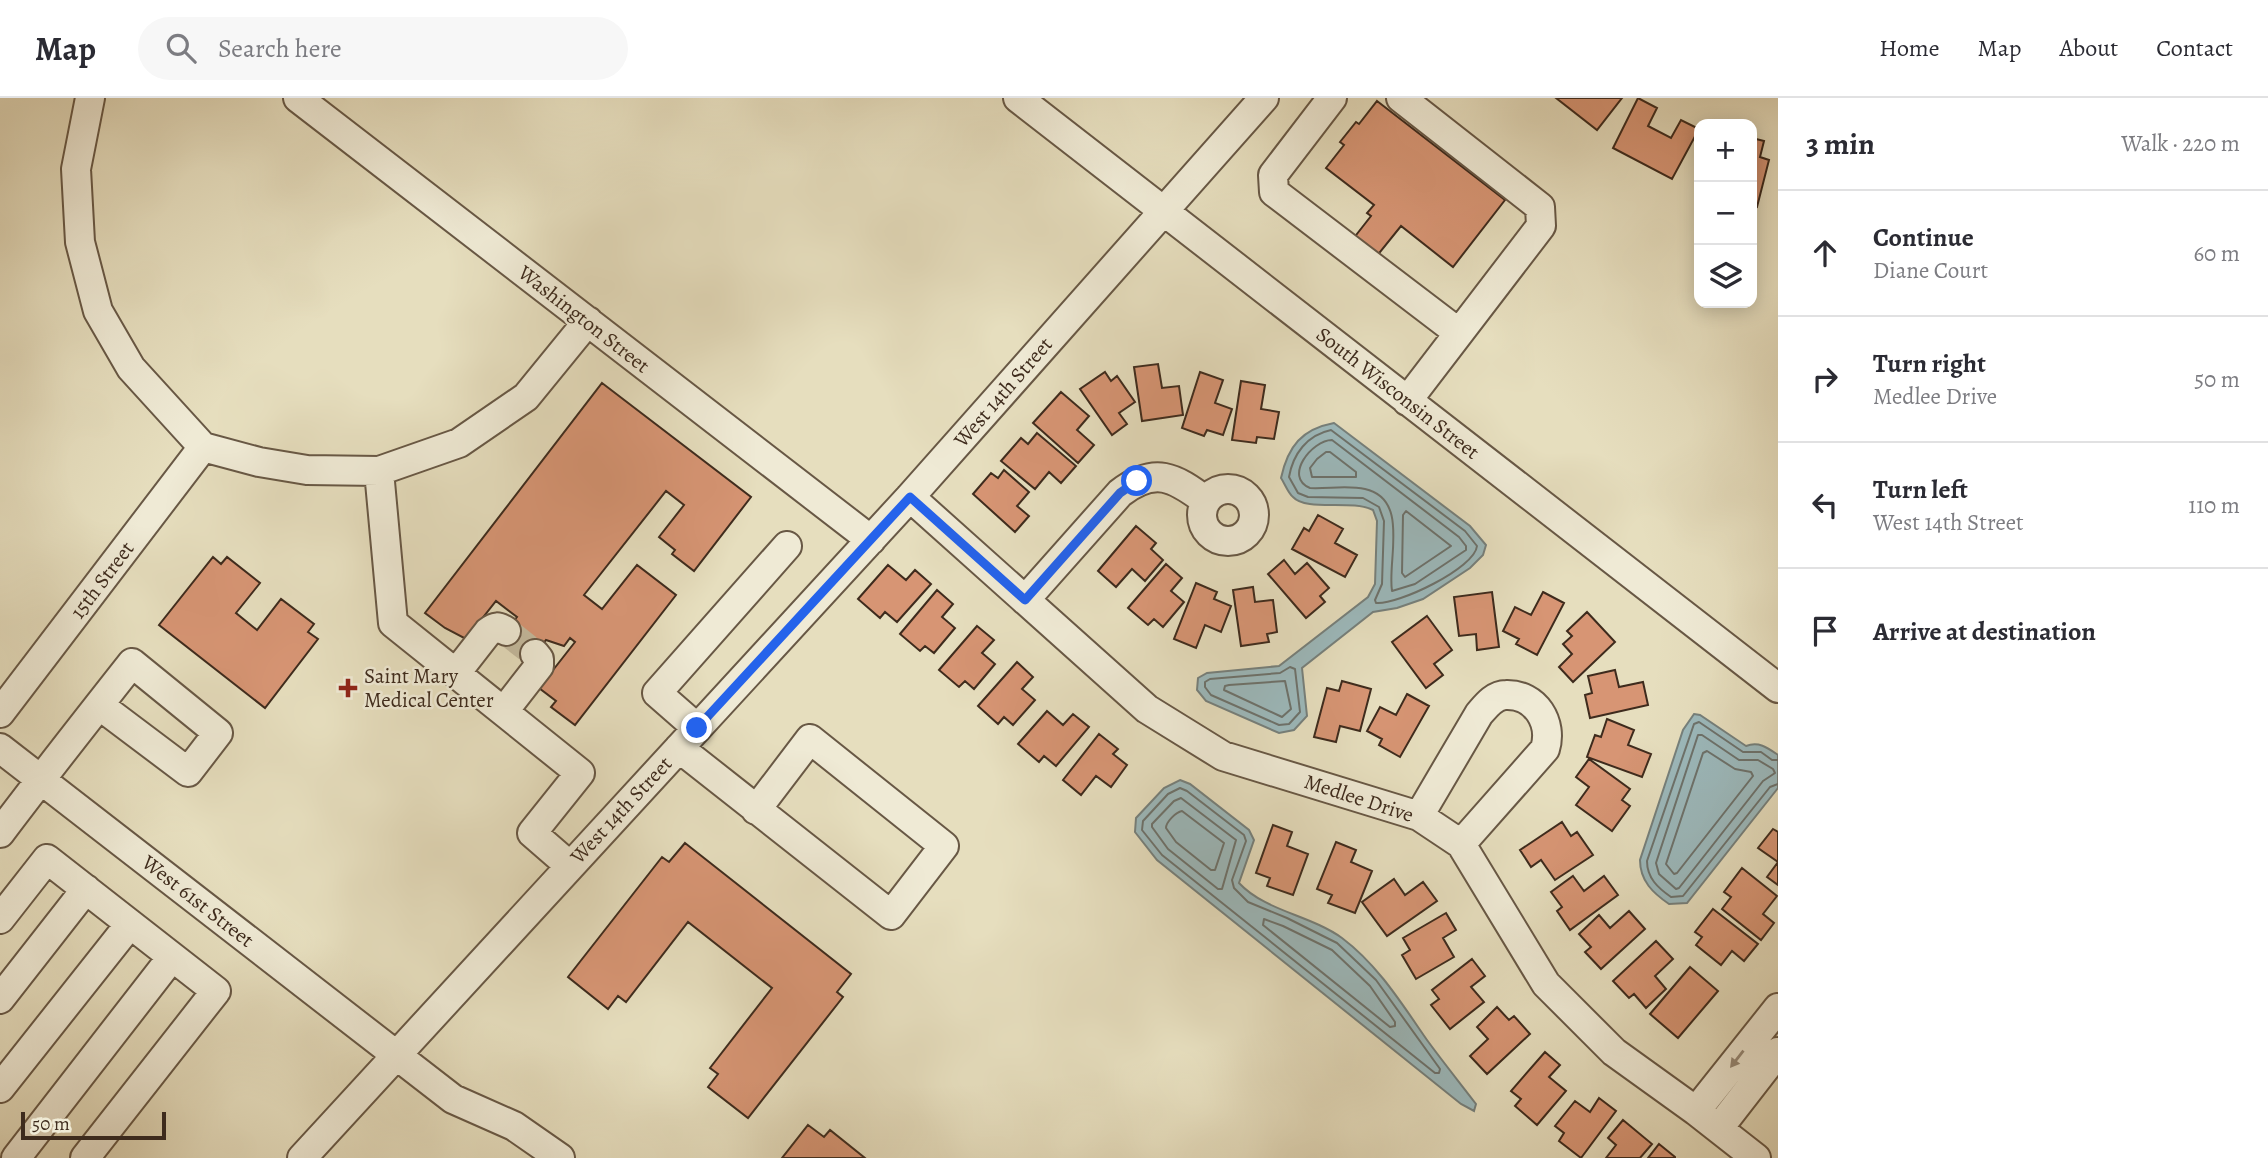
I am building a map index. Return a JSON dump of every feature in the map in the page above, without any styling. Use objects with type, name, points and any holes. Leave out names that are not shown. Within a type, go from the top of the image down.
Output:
[{"type":"street","points":[[90,98],[76,169],[80,242],[98,310],[131,368],[203,447],[258,462],[307,470],[379,471],[459,443],[526,397],[588,321]]},
{"type":"street","name":"Washington Street","points":[[298,98],[871,540]]},
{"type":"street","name":"South Wisconsin Street","points":[[1018,98],[1778,688]]},
{"type":"street","name":"West 14th Street","points":[[302,1158],[871,540],[1264,98]]},
{"type":"street","points":[[1332,98],[1273,175],[1274,192],[1459,333]]},
{"type":"street","points":[[1401,98],[1540,208],[1541,226],[1407,401]]},
{"type":"street","name":"15th Street","points":[[0,713],[203,447]]},
{"type":"street","points":[[379,471],[393,623],[580,773],[532,833],[570,866]]},
{"type":"street","points":[[1025,600],[1120,493],[1137,481],[1159,476],[1176,480],[1206,501]]},
{"type":"street","name":"Medlee Drive","points":[[910,497],[1146,709],[1223,756],[1419,816],[1461,844],[1546,984],[1614,1052],[1756,1158]]},
{"type":"street","points":[[756,810],[810,739],[944,846],[891,915],[756,810],[688,738],[657,692],[787,545]]},
{"type":"street","points":[[456,674],[488,632],[494,627],[506,631]]},
{"type":"street","points":[[504,711],[539,666],[540,660],[535,654]]},
{"type":"street","points":[[1419,816],[1479,714],[1489,702],[1504,694],[1522,698],[1536,708],[1547,723],[1549,737],[1545,749],[1461,844]]},
{"type":"street","points":[[0,833],[99,705]]},
{"type":"street","name":"West 61st Street","points":[[0,748],[453,1099],[514,1126],[560,1158]]},
{"type":"street","points":[[0,919],[47,859],[216,991],[85,1158]]},
{"type":"street","points":[[0,999],[86,889]]},
{"type":"street","points":[[0,1088],[130,924]]},
{"type":"street","points":[[16,1158],[172,957]]},
{"type":"street","points":[[1696,1111],[1778,1008]]},
{"type":"street","points":[[1719,1129],[1778,1052]]},
{"type":"water","points":[[1334,423],[1470,526],[1486,545],[1483,555],[1470,568],[1423,599],[1397,608],[1373,612],[1302,668],[1307,716],[1294,730],[1279,733],[1206,701],[1197,690],[1198,678],[1207,673],[1279,666],[1368,597],[1375,584],[1377,521],[1373,510],[1353,505],[1308,504],[1291,495],[1281,478],[1292,448],[1298,441],[1313,430]]},
{"type":"water","points":[[1694,714],[1700,715],[1746,746],[1759,745],[1778,755],[1778,788],[1687,903],[1669,904],[1648,886],[1642,874],[1640,860],[1683,730]]},
{"type":"water","points":[[1180,780],[1190,784],[1249,830],[1254,840],[1239,883],[1275,907],[1329,930],[1367,960],[1476,1104],[1474,1111],[1461,1104],[1157,860],[1135,832],[1136,818],[1164,788]]},
{"type":"building","points":[[1556,98],[1622,98],[1597,130]]},
{"type":"building","points":[[1638,98],[1657,108],[1648,126],[1671,138],[1681,120],[1694,126],[1694,138],[1672,179],[1613,148]]},
{"type":"building","points":[[1377,101],[1505,200],[1453,267],[1401,226],[1376,257],[1353,239],[1371,216],[1367,213],[1374,205],[1326,168],[1344,145],[1340,142]]},
{"type":"building","points":[[1757,139],[1764,141],[1760,157],[1769,160],[1757,207]]},
{"type":"building","points":[[1158,364],[1162,388],[1179,386],[1183,415],[1142,421],[1134,367]]},
{"type":"building","points":[[1105,372],[1111,381],[1117,376],[1135,402],[1119,413],[1127,424],[1112,435],[1080,389]]},
{"type":"building","points":[[1200,372],[1223,380],[1215,403],[1232,409],[1223,435],[1207,430],[1204,436],[1182,428]]},
{"type":"building","points":[[1241,381],[1265,385],[1261,409],[1279,412],[1274,439],[1257,437],[1256,443],[1232,440]]},
{"type":"building","points":[[602,383],[751,497],[694,571],[672,554],[675,550],[659,537],[684,505],[666,491],[584,595],[602,609],[637,565],[676,595],[575,725],[551,707],[556,701],[539,688],[575,642],[570,638],[564,646],[546,640],[529,663],[499,640],[517,617],[496,601],[466,639],[425,613]]},
{"type":"building","points":[[1061,392],[1089,416],[1077,430],[1094,445],[1078,463],[1033,423]]},
{"type":"building","points":[[1037,433],[1076,466],[1061,483],[1049,472],[1035,489],[1001,461],[1021,438],[1028,444]]},
{"type":"building","points":[[1004,470],[1029,492],[1017,506],[1029,516],[1015,532],[973,494],[991,473],[998,478]]},
{"type":"building","points":[[1318,515],[1343,529],[1335,543],[1357,555],[1345,577],[1292,549],[1304,528],[1309,531]]},
{"type":"building","points":[[1136,526],[1156,543],[1151,549],[1163,560],[1145,581],[1132,569],[1116,587],[1098,571]]},
{"type":"building","points":[[213,557],[221,564],[227,557],[260,583],[236,613],[257,630],[281,599],[314,624],[308,632],[318,639],[265,708],[159,625]]},
{"type":"building","points":[[1284,560],[1295,574],[1307,563],[1329,588],[1320,596],[1325,602],[1306,618],[1268,574]]},
{"type":"building","points":[[1166,564],[1182,578],[1171,591],[1184,602],[1163,627],[1154,619],[1148,625],[1128,608]]},
{"type":"building","points":[[888,565],[906,580],[915,570],[931,584],[897,622],[885,612],[880,618],[858,599]]},
{"type":"building","points":[[1196,583],[1217,592],[1214,599],[1231,606],[1221,632],[1205,625],[1196,648],[1174,639]]},
{"type":"building","points":[[1253,587],[1255,602],[1273,600],[1277,632],[1267,634],[1269,642],[1241,646],[1233,590]]},
{"type":"building","points":[[937,590],[953,604],[942,617],[955,628],[934,653],[925,646],[920,651],[900,634]]},
{"type":"building","points":[[1492,592],[1499,647],[1477,650],[1476,634],[1459,636],[1454,597]]},
{"type":"building","points":[[1543,592],[1564,603],[1537,655],[1516,644],[1519,639],[1503,631],[1515,607],[1531,615]]},
{"type":"building","points":[[1587,612],[1615,642],[1573,682],[1559,667],[1572,654],[1563,644],[1572,636],[1567,631]]},
{"type":"building","points":[[1427,616],[1452,650],[1434,664],[1443,675],[1426,688],[1392,642]]},
{"type":"building","points":[[977,626],[994,640],[982,653],[995,664],[974,689],[965,681],[959,687],[939,670]]},
{"type":"building","points":[[1017,662],[1033,677],[1022,689],[1035,700],[1013,725],[1004,717],[998,724],[978,706]]},
{"type":"building","points":[[1615,670],[1619,687],[1643,682],[1648,705],[1590,718],[1585,695],[1592,693],[1588,676]]},
{"type":"building","points":[[1342,681],[1371,689],[1360,731],[1340,726],[1336,742],[1314,737],[1327,688],[1339,691]]},
{"type":"building","points":[[1407,694],[1429,706],[1400,757],[1379,745],[1382,739],[1367,731],[1380,707],[1396,715]]},
{"type":"building","points":[[1047,711],[1063,725],[1073,714],[1089,727],[1056,766],[1044,756],[1039,762],[1018,744]]},
{"type":"building","points":[[1607,719],[1634,730],[1628,745],[1651,754],[1642,777],[1587,757],[1595,735],[1601,737]]},
{"type":"building","points":[[1099,734],[1118,749],[1113,754],[1127,765],[1111,787],[1096,776],[1081,795],[1063,780]]},
{"type":"building","points":[[1589,759],[1630,789],[1622,800],[1630,806],[1612,831],[1576,805],[1589,787],[1576,777]]},
{"type":"building","points":[[1562,822],[1571,836],[1577,832],[1593,855],[1555,880],[1541,860],[1531,867],[1520,850]]},
{"type":"building","points":[[1273,825],[1292,832],[1287,846],[1308,854],[1293,895],[1267,886],[1270,878],[1256,873]]},
{"type":"building","points":[[1773,829],[1778,832],[1778,862],[1758,848]]},
{"type":"building","points":[[1336,842],[1356,850],[1351,862],[1372,871],[1355,913],[1328,903],[1332,895],[1317,889]]},
{"type":"building","points":[[685,843],[851,974],[837,992],[843,997],[748,1118],[708,1087],[718,1074],[710,1068],[772,988],[688,922],[626,1002],[618,996],[608,1009],[568,977],[662,857],[669,862]]},
{"type":"building","points":[[1778,862],[1778,885],[1767,877]]},
{"type":"building","points":[[1742,868],[1777,896],[1763,914],[1774,923],[1761,940],[1722,909],[1731,897],[1724,892]]},
{"type":"building","points":[[1573,876],[1584,891],[1604,876],[1618,895],[1570,930],[1557,911],[1562,907],[1551,892]]},
{"type":"building","points":[[1394,879],[1405,895],[1423,882],[1437,901],[1387,936],[1362,902]]},
{"type":"building","points":[[1713,909],[1758,944],[1744,961],[1732,951],[1721,965],[1696,945],[1702,937],[1695,932]]},
{"type":"building","points":[[1629,911],[1645,929],[1601,969],[1585,952],[1591,947],[1579,934],[1599,915],[1610,928]]},
{"type":"building","points":[[1446,913],[1456,930],[1443,938],[1454,957],[1416,979],[1402,955],[1410,950],[1403,938]]},
{"type":"building","points":[[1656,941],[1673,959],[1655,976],[1666,989],[1646,1008],[1634,994],[1629,998],[1613,981]]},
{"type":"building","points":[[1472,959],[1485,976],[1471,987],[1484,1002],[1450,1029],[1431,1005],[1439,999],[1432,990]]},
{"type":"building","points":[[1690,967],[1718,991],[1678,1038],[1650,1014]]},
{"type":"building","points":[[1497,1007],[1509,1020],[1514,1016],[1530,1034],[1487,1074],[1470,1056],[1488,1039],[1477,1027]]},
{"type":"building","points":[[1545,1052],[1560,1065],[1549,1077],[1566,1091],[1537,1125],[1515,1106],[1521,1099],[1511,1091]]},
{"type":"building","points":[[1599,1098],[1616,1111],[1581,1158],[1559,1141],[1564,1133],[1555,1126],[1575,1101],[1590,1112]]},
{"type":"building","points":[[1623,1120],[1652,1144],[1640,1158],[1606,1158],[1616,1145],[1608,1138]]},
{"type":"building","points":[[808,1125],[824,1137],[830,1130],[865,1158],[782,1158]]},
{"type":"building","points":[[1659,1144],[1675,1157],[1675,1158],[1648,1158]]},
{"type":"tunnel","points":[[506,631],[535,654]]},
{"type":"place","name":"Saint Mary Medical Center","points":[[348,688]]},
{"type":"route","points":[[697,728],[910,497],[1025,600],[1120,493],[1137,481]]}]
